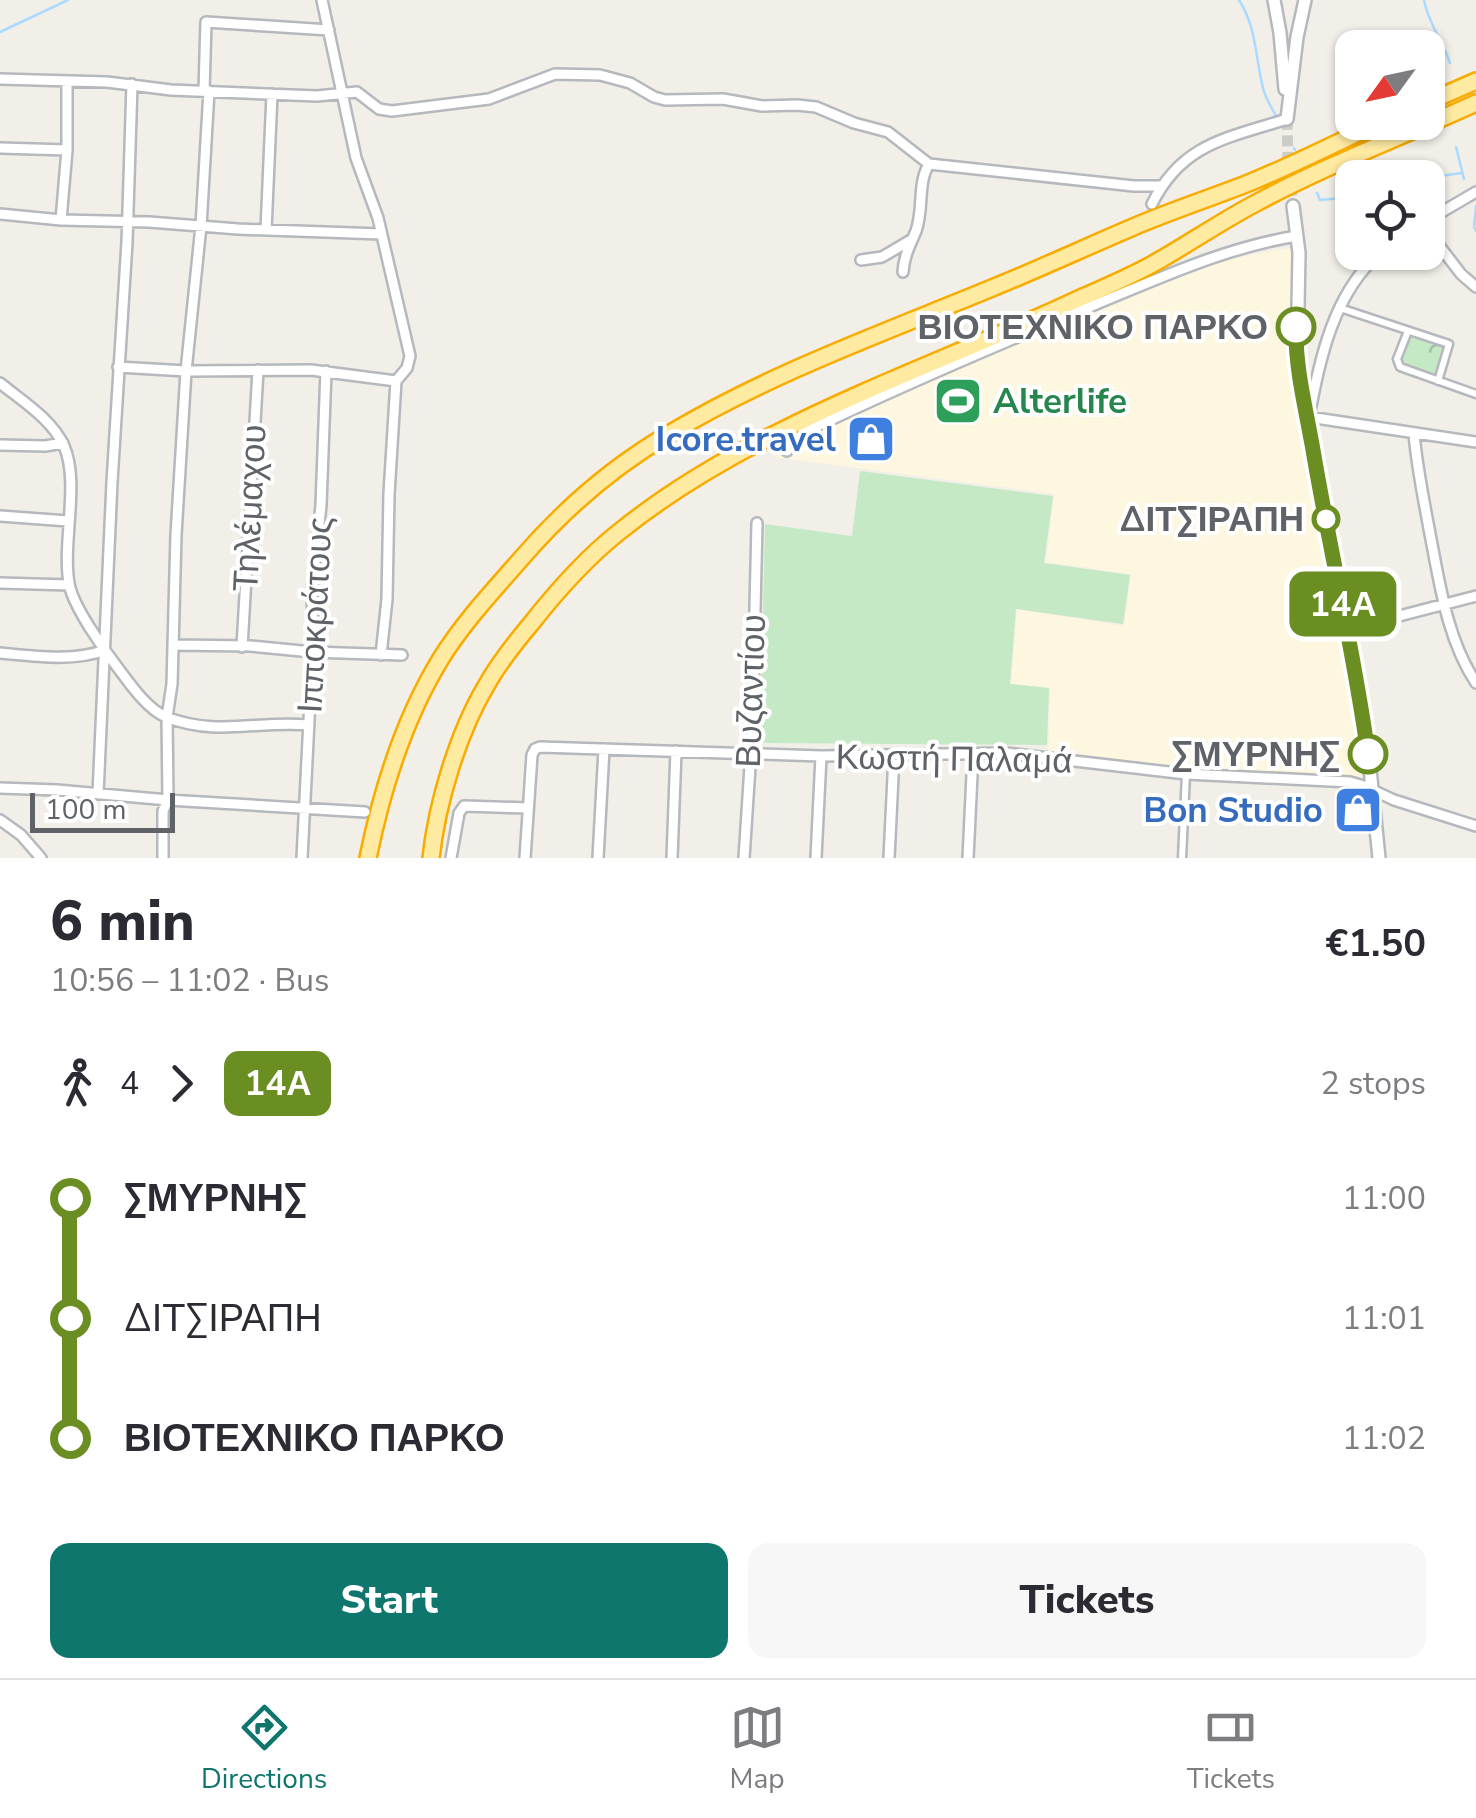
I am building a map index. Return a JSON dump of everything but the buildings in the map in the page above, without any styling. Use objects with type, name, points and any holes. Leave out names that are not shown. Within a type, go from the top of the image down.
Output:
[{"type":"highway","points":[[1445,95],[1476,81]]},
{"type":"highway","points":[[431,858],[448,779],[475,706],[492,675],[547,603],[614,535],[642,514],[790,427],[1105,287],[1286,187],[1476,103]]},
{"type":"highway","points":[[368,858],[385,784],[415,708],[439,662],[494,588],[549,526],[618,468],[667,434],[810,362],[1250,182],[1342,140]]},
{"type":"street","points":[[322,0],[356,158],[382,234],[410,356],[407,368],[396,380],[381,655]]},
{"type":"street","points":[[1272,0],[1280,33],[1287,118]]},
{"type":"street","points":[[1287,118],[1297,37],[1306,0]]},
{"type":"street","points":[[163,858],[186,371],[201,226],[206,22],[328,30]]},
{"type":"street","points":[[0,78],[317,96],[357,92],[379,109],[392,111],[489,99],[554,74],[600,75],[630,83],[666,100],[723,99],[762,106],[816,106],[854,123],[888,132],[930,164],[1160,186]]},
{"type":"street","points":[[61,220],[67,82]]},
{"type":"street","points":[[98,794],[132,84]]},
{"type":"street","points":[[266,230],[272,94]]},
{"type":"street","points":[[1152,204],[1160,186],[1181,162],[1207,146],[1287,118]]},
{"type":"street","points":[[0,148],[67,150]]},
{"type":"street","points":[[903,272],[930,164]]},
{"type":"street","points":[[1445,210],[1476,192]]},
{"type":"street","points":[[1292,206],[1299,265],[1297,360],[1349,629],[1379,858]]},
{"type":"street","points":[[0,214],[382,234]]},
{"type":"street","points":[[787,450],[807,432],[998,345],[1201,262],[1297,236]]},
{"type":"street","points":[[861,260],[882,257],[911,240]]},
{"type":"street","points":[[1445,253],[1476,286]]},
{"type":"street","points":[[1364,270],[1340,308],[1319,366],[1309,418],[1476,442]]},
{"type":"street","points":[[1340,308],[1449,344],[1438,381]]},
{"type":"street","points":[[1408,331],[1397,359],[1402,369],[1476,394]]},
{"type":"street","points":[[118,367],[326,371],[396,380]]},
{"type":"street","name":"Τηλέμαχου","points":[[242,646],[258,370]]},
{"type":"street","name":"Ιπποκράτους","points":[[302,858],[312,580],[321,505],[326,371]]},
{"type":"street","points":[[0,382],[44,418],[63,443],[69,464],[69,585],[105,650],[128,682],[167,717],[222,728],[309,725]]},
{"type":"street","points":[[1414,434],[1444,604],[1461,655],[1476,683]]},
{"type":"street","points":[[0,444],[63,443]]},
{"type":"street","points":[[0,516],[68,520]]},
{"type":"street","name":"Βυζαντίου","points":[[744,858],[757,523]]},
{"type":"street","points":[[0,583],[69,585]]},
{"type":"street","points":[[1349,629],[1476,596]]},
{"type":"street","points":[[173,645],[402,655]]},
{"type":"street","points":[[0,652],[36,656],[105,650]]},
{"type":"street","name":"Κωστή Παλαμά","points":[[528,808],[531,759],[535,749],[542,747],[821,756],[1013,754],[1186,774],[1350,782],[1476,826]]},
{"type":"street","points":[[598,858],[604,749]]},
{"type":"street","points":[[672,858],[676,752]]},
{"type":"street","points":[[968,858],[973,754]]},
{"type":"street","points":[[816,858],[821,756]]},
{"type":"street","points":[[889,858],[894,756]]},
{"type":"street","points":[[1182,858],[1186,774]]},
{"type":"street","points":[[0,788],[365,812]]},
{"type":"street","points":[[451,858],[463,806],[528,808],[525,858]]},
{"type":"street","points":[[0,820],[41,858]]},
{"type":"shaded area","points":[[1293,250],[1295,262],[1293,329],[1367,777],[1185,768],[1048,754],[1050,688],[1011,684],[1017,609],[1124,626],[1131,574],[1046,562],[1054,494],[774,457],[773,451],[952,366],[1097,307],[1229,259]]},
{"type":"green space","points":[[1409,335],[1444,347],[1435,375],[1400,364]]},
{"type":"green space","points":[[860,471],[1053,496],[1044,563],[1130,575],[1123,624],[1016,609],[1010,684],[1049,688],[1047,745],[760,743],[765,524],[852,536]]},
{"type":"waterway","points":[[0,32],[68,0]]},
{"type":"waterway","points":[[1239,0],[1252,32],[1264,92],[1277,118]]},
{"type":"waterway","points":[[1424,0],[1450,63]]},
{"type":"waterway","points":[[1456,147],[1464,179]]},
{"type":"waterway","points":[[1445,175],[1462,173]]},
{"type":"waterway","points":[[1317,193],[1320,200],[1335,199]]},
{"type":"waterway","points":[[1476,206],[1476,231]]},
{"type":"tunnel","points":[[1287,119],[1293,206]]},
{"type":"bus line","name":"14Α","points":[[1296,327],[1296,352],[1349,629],[1368,754]]},
{"type":"place","name":"ΒΙΟΤΕΧΝΙΚΟ ΠΑΡΚΟ","points":[[1296,327]]},
{"type":"place","name":"Alterlife","points":[[958,401]]},
{"type":"place","name":"Icore.travel","points":[[871,439]]},
{"type":"place","name":"ΔΙΤΣΙΡΑΠΗ","points":[[1326,519]]},
{"type":"place","name":"ΣΜΥΡΝΗΣ","points":[[1368,754]]},
{"type":"place","name":"Bon Studio","points":[[1358,810]]}]
